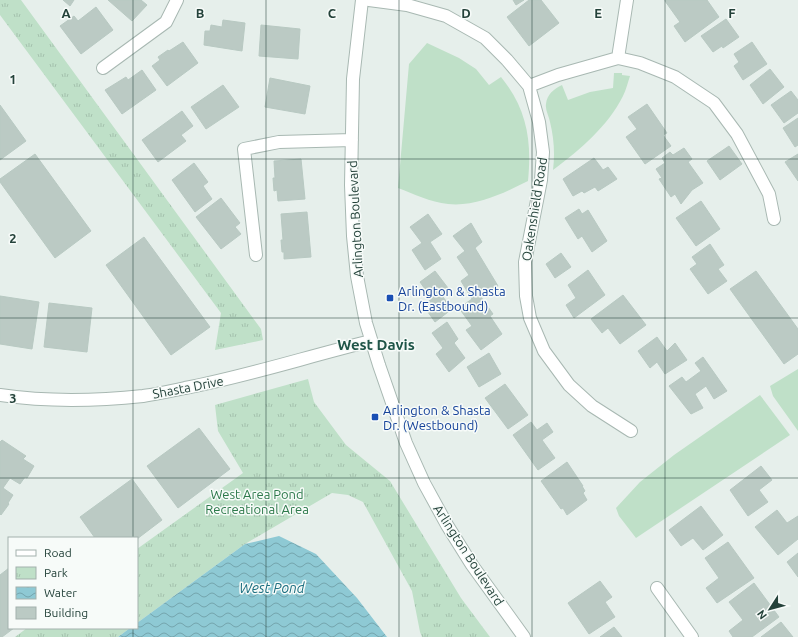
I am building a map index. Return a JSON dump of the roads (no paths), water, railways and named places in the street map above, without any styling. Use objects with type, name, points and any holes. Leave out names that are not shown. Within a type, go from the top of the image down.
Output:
[{"type":"street","points":[[103,68],[166,22],[177,0]]},
{"type":"street","name":"Arlington Boulevard","points":[[362,0],[353,79],[351,185],[353,236],[357,276],[366,323],[406,443],[424,483],[446,525],[472,565],[524,637]]},
{"type":"street","name":"Oakenshield Road","points":[[369,0],[407,5],[446,16],[485,38],[507,60],[529,86],[539,122],[544,152],[541,180],[525,262],[526,296],[530,318],[544,352],[569,385],[592,406],[631,431]]},
{"type":"street","points":[[618,58],[627,0]]},
{"type":"street","points":[[529,86],[558,75],[618,58],[640,63],[675,77],[714,103],[737,134],[770,194],[774,219]]},
{"type":"street","points":[[256,255],[244,149],[279,142],[352,140]]},
{"type":"street","name":"Shasta Drive","points":[[0,395],[21,398],[63,400],[144,396],[213,383],[371,341]]},
{"type":"street","points":[[657,588],[692,637]]},
{"type":"water","name":"West Pond","points":[[279,536],[316,554],[357,598],[387,637],[118,637],[129,629],[138,629],[138,622],[245,544]]},
{"type":"place","name":"Arlington & Shasta Dr. (Eastbound)","points":[[390,298]]},
{"type":"place","name":"Arlington & Shasta Dr. (Westbound)","points":[[375,417]]},
{"type":"district","name":"West Davis","points":[[376,345]]},
{"type":"park label","name":"West Area Pond Recreational Area","points":[[257,502]]}]
